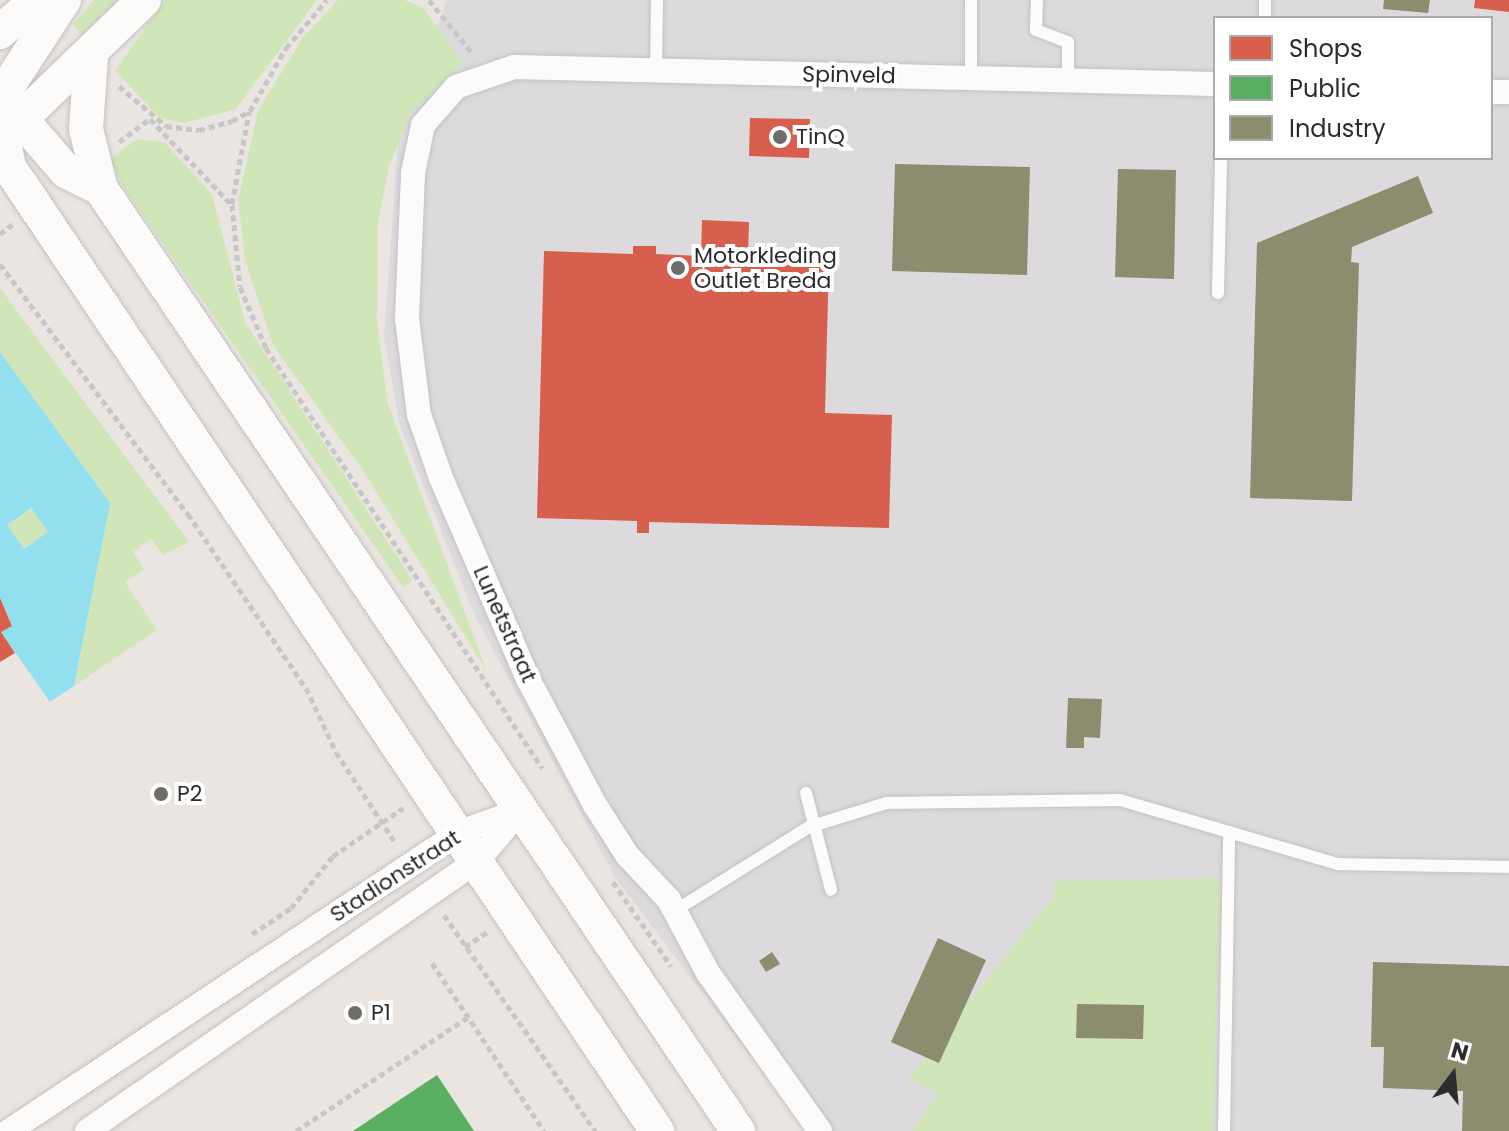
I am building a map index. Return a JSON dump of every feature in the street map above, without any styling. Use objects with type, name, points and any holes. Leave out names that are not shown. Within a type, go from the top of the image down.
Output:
[{"type":"main road","points":[[0,32],[37,0]]},
{"type":"main road","points":[[64,0],[16,65],[6,119],[35,207],[460,832],[657,1131]]},
{"type":"main road","points":[[6,119],[91,57],[144,0]]},
{"type":"main road","points":[[91,57],[86,129],[101,189],[738,1131]]},
{"type":"main road","points":[[6,119],[66,171],[101,189]]},
{"type":"main road","points":[[0,193],[35,207]]},
{"type":"street","name":"Spinveld","points":[[483,73],[656,70],[1213,84]]},
{"type":"street","name":"Lunetstraat","points":[[483,73],[433,107],[417,148],[406,285],[419,415],[544,712],[627,855],[676,910],[708,973],[820,1131]]},
{"type":"street","name":"Stadionstraat","points":[[24,1127],[460,832],[519,811]]},
{"type":"street","name":"Stadionstraat","points":[[87,1131],[478,860],[519,811]]},
{"type":"lane","points":[[656,70],[657,0]]},
{"type":"lane","points":[[971,0],[971,78]]},
{"type":"lane","points":[[1037,0],[1036,30],[1068,42],[1068,81]]},
{"type":"lane","points":[[1218,293],[1221,160]]},
{"type":"lane","points":[[806,793],[809,827],[831,890]]},
{"type":"lane","points":[[676,910],[809,827],[874,804],[1033,806],[1063,799],[1120,800],[1338,864],[1509,867]]},
{"type":"lane","points":[[1224,1131],[1229,832]]},
{"type":"path","name":"Lunetstraat","points":[[327,0],[286,48],[250,111],[232,205],[240,287],[266,348],[544,772]]},
{"type":"path","points":[[429,0],[459,28],[483,73]]},
{"type":"path","points":[[91,57],[232,205]]},
{"type":"path","points":[[150,119],[199,130],[250,111]]},
{"type":"path","points":[[0,264],[197,527],[306,688],[410,865]]},
{"type":"path","name":"Stadionstraat","points":[[240,942],[291,908],[333,856],[382,822]]},
{"type":"path","points":[[606,872],[681,981]]},
{"type":"path","points":[[429,893],[595,1131]]},
{"type":"path","points":[[432,963],[544,1131]]},
{"type":"path","points":[[296,1131],[468,1017]]},
{"type":"shaded area","points":[[447,0],[1509,0],[1509,1131],[807,1131],[615,877],[474,614],[400,426],[384,337],[399,129]]},
{"type":"green space","points":[[94,0],[123,0],[86,39],[73,24]]},
{"type":"green space","points":[[165,0],[317,0],[236,109],[184,123],[160,118],[115,71]]},
{"type":"green space","points":[[338,0],[404,0],[423,7],[463,63],[411,112],[389,167],[378,222],[377,323],[388,404],[486,670],[364,472],[273,345],[245,260],[238,200],[258,111],[302,39]]},
{"type":"green space","points":[[137,139],[165,143],[212,194],[245,322],[413,581],[403,587],[122,185],[110,159]]},
{"type":"green space","points":[[0,288],[189,542],[163,555],[151,539],[133,552],[144,569],[125,582],[157,630],[74,686],[110,503],[0,352]]},
{"type":"green space","points":[[31,508],[48,532],[24,549],[7,525]]},
{"type":"green space","points":[[1220,878],[1213,1131],[912,1131],[939,1094],[908,1078],[1054,896],[1054,881]]},
{"type":"water","points":[[0,352],[110,503],[74,686],[50,702],[1,632],[12,625],[0,598]],"holes":[[[31,508],[48,532],[24,549],[7,525]]]},
{"type":"building: Shops","points":[[1475,0],[1509,0],[1509,12],[1474,8]]},
{"type":"building: Shops","points":[[750,118],[810,119],[809,158],[749,156]]},
{"type":"building: Shops","points":[[702,220],[749,222],[748,256],[829,258],[825,413],[892,415],[889,528],[649,522],[649,533],[637,533],[637,521],[537,518],[544,251],[633,254],[633,246],[656,246],[656,254],[701,256]]},
{"type":"building: Shops","points":[[0,598],[12,626],[1,632],[15,653],[0,662]]},
{"type":"building: Public","points":[[437,1075],[474,1131],[353,1131]]},
{"type":"building: Industry","points":[[1384,0],[1430,0],[1428,13],[1383,9]]},
{"type":"building: Industry","points":[[895,164],[1030,167],[1027,275],[892,271]]},
{"type":"building: Industry","points":[[1118,169],[1176,170],[1174,279],[1115,277]]},
{"type":"building: Industry","points":[[1418,176],[1433,213],[1352,247],[1351,262],[1359,263],[1352,501],[1250,498],[1257,243]]},
{"type":"building: Industry","points":[[1068,698],[1102,699],[1100,738],[1084,737],[1084,748],[1066,748]]},
{"type":"building: Industry","points":[[938,938],[986,960],[939,1063],[891,1042]]},
{"type":"building: Industry","points":[[772,952],[780,964],[766,972],[759,961]]},
{"type":"building: Industry","points":[[1373,962],[1509,966],[1509,1131],[1462,1131],[1463,1091],[1383,1088],[1384,1047],[1371,1047]]},
{"type":"building: Industry","points":[[1077,1004],[1144,1005],[1143,1039],[1076,1038]]},
{"type":"place","name":"TinQ","points":[[780,137]]},
{"type":"place","name":"Motorkleding Outlet Breda","points":[[678,268]]},
{"type":"place","name":"P2","points":[[161,794]]},
{"type":"place","name":"P1","points":[[355,1013]]}]
